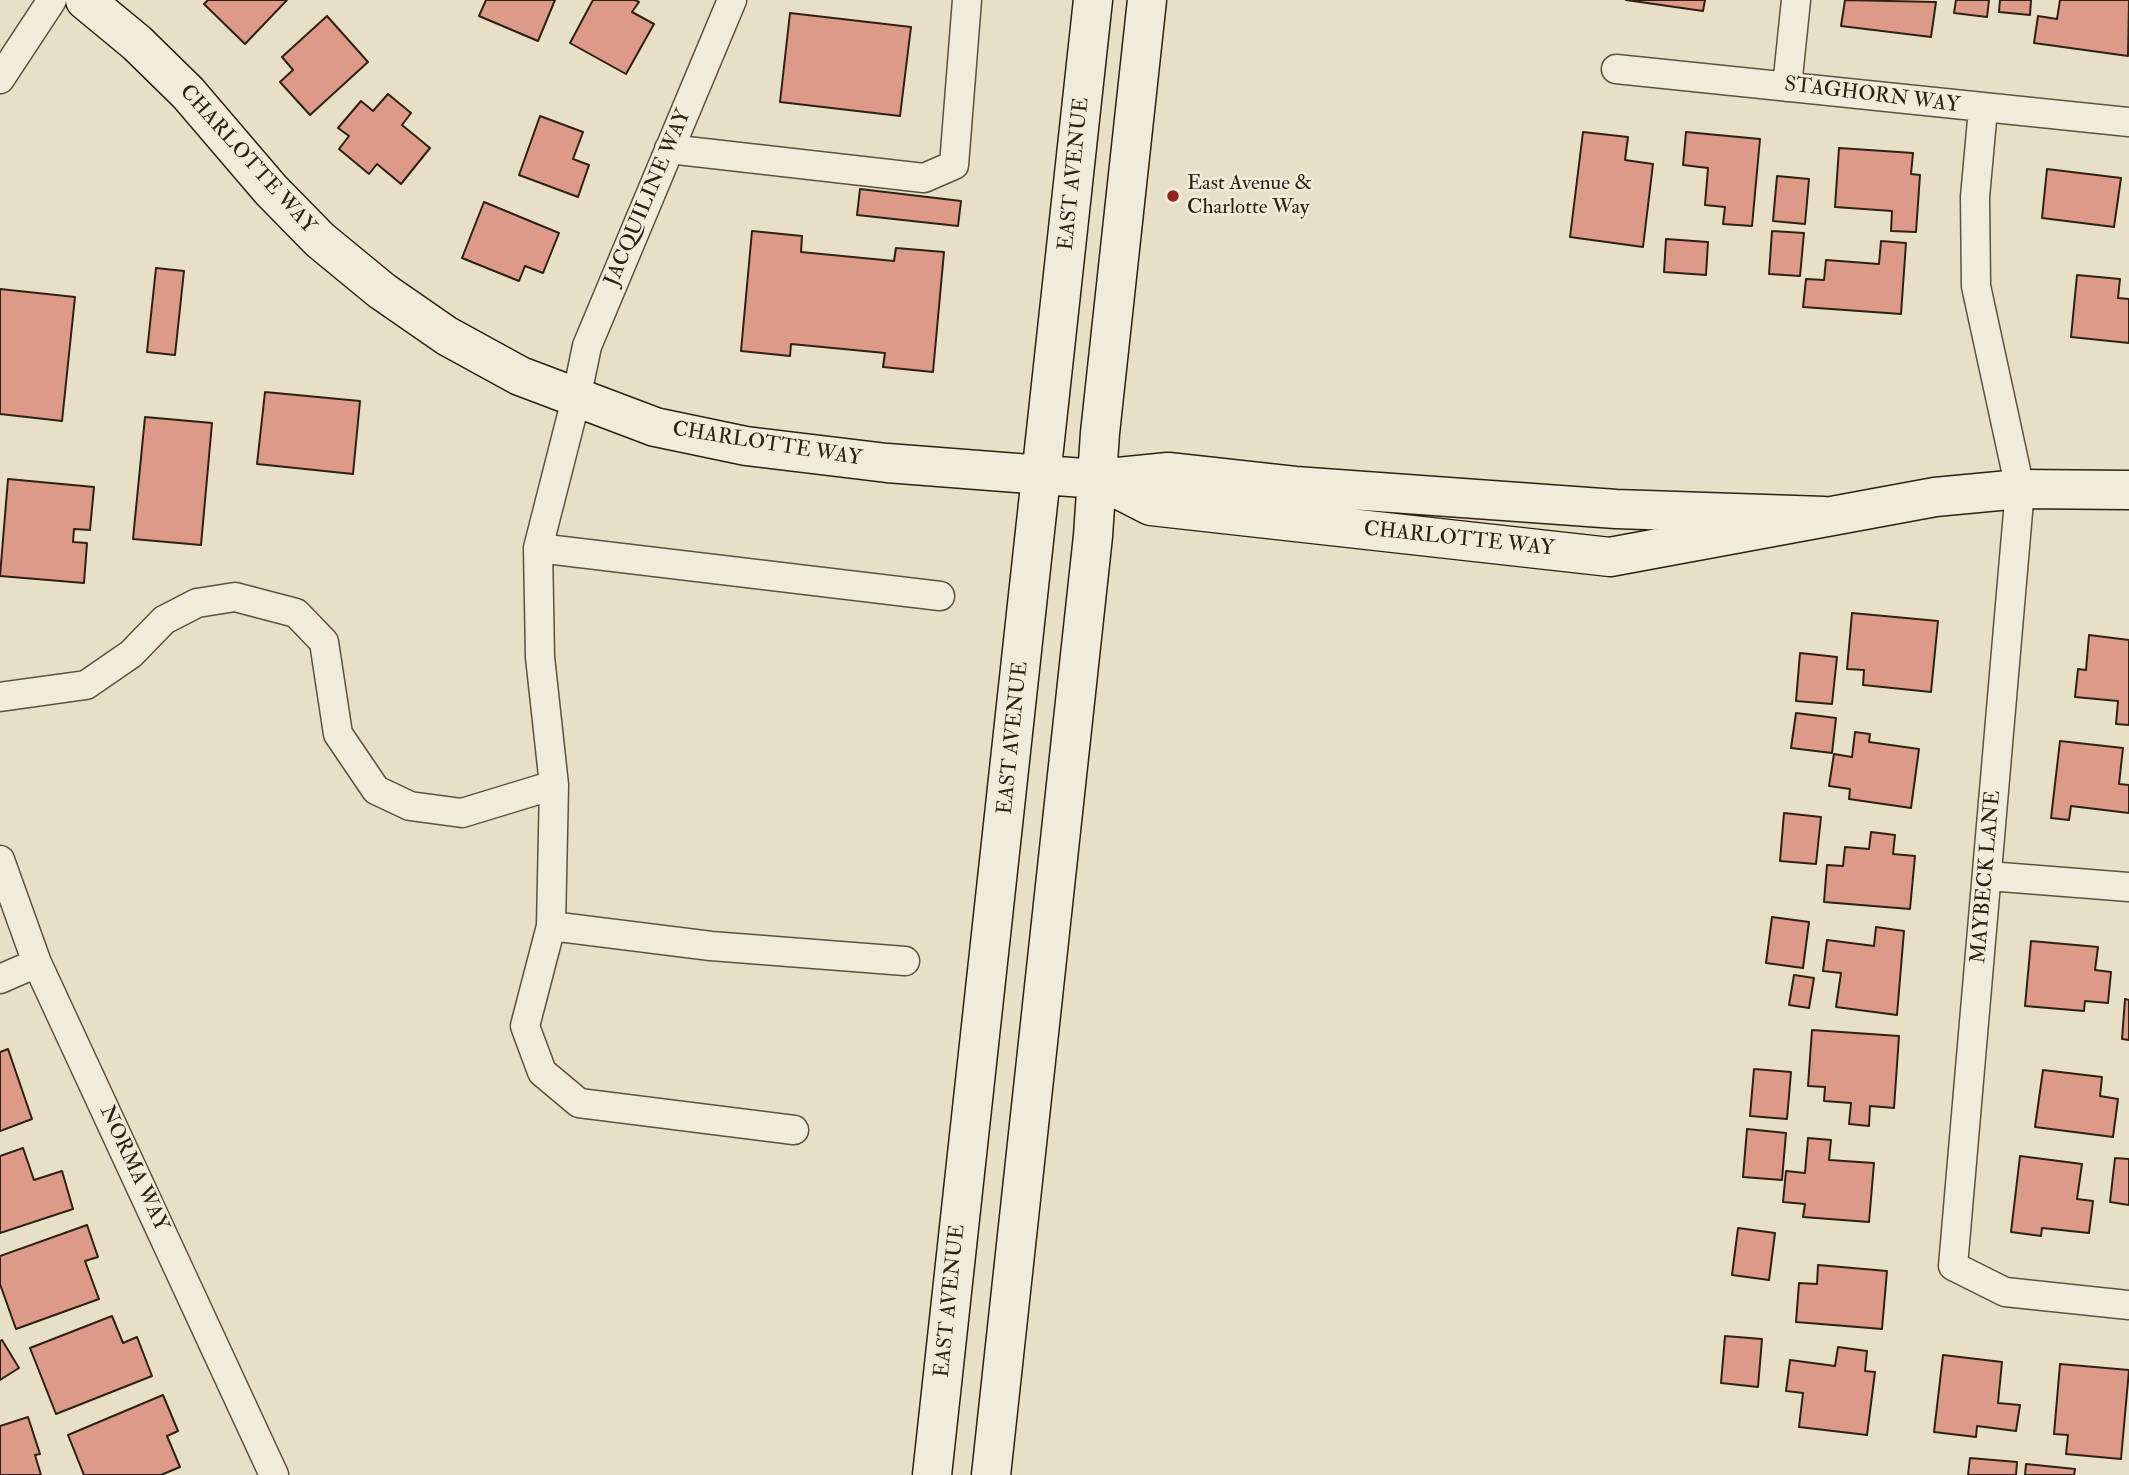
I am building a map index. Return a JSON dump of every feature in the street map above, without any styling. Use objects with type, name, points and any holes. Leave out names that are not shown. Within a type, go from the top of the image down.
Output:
[{"type":"main road","name":"CHARLOTTE WAY","points":[[85,0],[137,43],[188,93],[271,190],[320,240],[382,291],[447,336],[520,376],[655,427],[746,446],[887,463],[1098,479],[1151,506],[1611,557],[1935,497],[2020,489],[2129,491]]},
{"type":"main road","name":"EAST AVENUE","points":[[932,1475],[1093,0]]},
{"type":"main road","points":[[991,1475],[1147,0]]},
{"type":"street","points":[[0,79],[52,0]]},
{"type":"street","name":"JACQUILINE WAY","points":[[732,0],[587,346],[538,548],[540,657],[554,785],[551,926],[525,1026],[542,1072],[579,1103],[794,1129]]},
{"type":"street","points":[[669,149],[925,178],[954,165],[967,0]]},
{"type":"street","points":[[1787,87],[1796,0]]},
{"type":"street","name":"STAGHORN WAY","points":[[1616,69],[2129,122]]},
{"type":"street","name":"MAYBECK LANE","points":[[1983,109],[1975,197],[1976,286],[2020,489],[1953,1266],[2005,1292],[2129,1305]]},
{"type":"street","points":[[538,548],[940,596]]},
{"type":"street","points":[[0,697],[86,685],[131,654],[164,620],[197,603],[235,597],[296,613],[324,642],[338,734],[376,790],[410,806],[462,813],[554,785]]},
{"type":"street","name":"NORMA WAY","points":[[0,860],[37,963],[274,1475]]},
{"type":"street","points":[[1988,876],[2129,887]]},
{"type":"street","points":[[551,926],[711,946],[905,961]]},
{"type":"street","points":[[0,979],[37,963]]},
{"type":"building","points":[[208,0],[287,0],[245,44],[204,4]]},
{"type":"building","points":[[486,0],[555,0],[538,41],[479,16]]},
{"type":"building","points":[[593,0],[635,0],[639,2],[632,12],[654,24],[626,74],[570,43]]},
{"type":"building","points":[[1626,0],[1705,0],[1703,11]]},
{"type":"building","points":[[1845,0],[1936,2],[1931,37],[1841,26]]},
{"type":"building","points":[[1956,0],[1989,0],[1987,17],[1954,13]]},
{"type":"building","points":[[2000,0],[2031,0],[2030,15],[1999,12]]},
{"type":"building","points":[[2060,0],[2129,0],[2128,56],[2034,43],[2038,16],[2057,19]]},
{"type":"building","points":[[790,13],[911,27],[900,116],[780,102]]},
{"type":"building","points":[[327,16],[368,62],[310,115],[280,82],[293,70],[282,57]]},
{"type":"building","points":[[388,94],[411,113],[402,125],[430,148],[401,184],[377,164],[369,174],[339,149],[349,136],[338,128],[361,101],[373,111]]},
{"type":"building","points":[[540,116],[583,132],[573,159],[589,165],[578,197],[519,175]]},
{"type":"building","points":[[1583,132],[1628,137],[1625,160],[1653,164],[1643,247],[1570,237]]},
{"type":"building","points":[[1686,132],[1760,139],[1752,226],[1723,224],[1725,207],[1705,205],[1708,168],[1683,165]]},
{"type":"building","points":[[1839,148],[1913,153],[1911,174],[1920,175],[1916,232],[1891,231],[1892,211],[1835,207]]},
{"type":"building","points":[[2047,169],[2121,178],[2114,227],[2042,218]]},
{"type":"building","points":[[1777,176],[1809,179],[1805,224],[1773,221]]},
{"type":"building","points":[[860,189],[961,201],[958,226],[857,215]]},
{"type":"building","points":[[484,202],[559,233],[543,273],[525,266],[519,281],[462,258]]},
{"type":"building","points":[[752,231],[802,236],[801,252],[894,261],[896,248],[944,252],[933,372],[883,367],[885,353],[791,344],[790,356],[741,351]]},
{"type":"building","points":[[1772,231],[1804,233],[1800,276],[1769,274]]},
{"type":"building","points":[[1666,239],[1708,242],[1706,275],[1664,272]]},
{"type":"building","points":[[1881,241],[1906,243],[1901,314],[1803,307],[1806,279],[1824,280],[1826,260],[1879,264]]},
{"type":"building","points":[[156,268],[184,271],[175,355],[147,352]]},
{"type":"building","points":[[2077,275],[2120,279],[2118,298],[2129,299],[2129,343],[2071,337]]},
{"type":"building","points":[[0,289],[75,297],[62,421],[0,414]]},
{"type":"building","points":[[265,392],[360,401],[353,474],[257,464]]},
{"type":"building","points":[[145,417],[212,423],[201,545],[133,539]]},
{"type":"building","points":[[8,479],[94,487],[90,530],[74,529],[73,542],[87,543],[84,583],[0,576]]},
{"type":"building","points":[[1852,613],[1938,621],[1931,692],[1863,685],[1864,670],[1847,669]]},
{"type":"building","points":[[2089,635],[2129,640],[2129,725],[2116,724],[2118,701],[2075,697],[2078,669],[2086,670]]},
{"type":"building","points":[[1800,653],[1837,657],[1832,704],[1796,701]]},
{"type":"building","points":[[1796,713],[1836,718],[1832,753],[1791,748]]},
{"type":"building","points":[[1855,732],[1870,734],[1869,742],[1919,749],[1911,808],[1849,799],[1850,789],[1829,786],[1834,754],[1852,757]]},
{"type":"building","points":[[2060,741],[2123,748],[2119,784],[2129,785],[2129,813],[2071,806],[2069,820],[2051,818]]},
{"type":"building","points":[[1784,813],[1821,817],[1816,864],[1780,861]]},
{"type":"building","points":[[1871,832],[1895,835],[1893,854],[1915,856],[1910,909],[1824,902],[1827,865],[1843,866],[1845,847],[1869,849]]},
{"type":"building","points":[[1772,917],[1809,922],[1803,968],[1766,963]]},
{"type":"building","points":[[1876,927],[1904,931],[1897,1015],[1836,1007],[1841,973],[1823,971],[1827,940],[1874,946]]},
{"type":"building","points":[[2031,941],[2098,947],[2095,970],[2111,972],[2108,1003],[2085,1001],[2084,1011],[2025,1006]]},
{"type":"building","points":[[1794,975],[1814,978],[1809,1008],[1789,1005]]},
{"type":"building","points":[[2125,999],[2129,1000],[2129,1040],[2122,1039]]},
{"type":"building","points":[[1812,1030],[1899,1036],[1894,1108],[1870,1106],[1869,1126],[1849,1124],[1851,1103],[1824,1101],[1825,1087],[1808,1086]]},
{"type":"building","points":[[8,1049],[32,1119],[0,1131],[0,1052]]},
{"type":"building","points":[[1754,1069],[1791,1072],[1787,1119],[1750,1116]]},
{"type":"building","points":[[2043,1070],[2102,1077],[2100,1096],[2118,1099],[2113,1137],[2035,1127]]},
{"type":"building","points":[[1747,1129],[1786,1133],[1782,1180],[1743,1177]]},
{"type":"building","points":[[1808,1138],[1831,1140],[1829,1160],[1874,1163],[1869,1222],[1803,1217],[1805,1204],[1783,1202],[1786,1171],[1805,1173]]},
{"type":"building","points":[[23,1148],[34,1180],[62,1171],[73,1209],[0,1233],[0,1156]]},
{"type":"building","points":[[2020,1156],[2082,1164],[2077,1199],[2093,1201],[2089,1233],[2042,1228],[2041,1236],[2011,1232]]},
{"type":"building","points":[[2115,1158],[2129,1159],[2129,1205],[2110,1202]]},
{"type":"building","points":[[87,1225],[98,1257],[85,1261],[99,1299],[16,1329],[0,1284],[0,1256]]},
{"type":"building","points":[[1738,1228],[1775,1233],[1769,1280],[1732,1275]]},
{"type":"building","points":[[1818,1265],[1887,1271],[1882,1329],[1796,1322],[1799,1283],[1817,1284]]},
{"type":"building","points":[[112,1316],[123,1343],[137,1337],[152,1376],[56,1414],[30,1348]]},
{"type":"building","points":[[1725,1336],[1762,1339],[1758,1387],[1721,1383]]},
{"type":"building","points":[[2,1340],[19,1368],[0,1380],[0,1341]]},
{"type":"building","points":[[1838,1347],[1867,1351],[1865,1371],[1875,1372],[1867,1435],[1799,1427],[1803,1393],[1786,1391],[1790,1360],[1835,1366]]},
{"type":"building","points":[[1943,1355],[2002,1362],[1998,1403],[2020,1405],[2016,1431],[1977,1426],[1976,1437],[1934,1432]]},
{"type":"building","points":[[2060,1364],[2129,1370],[2121,1459],[2066,1454],[2068,1435],[2054,1434]]},
{"type":"building","points":[[163,1395],[178,1431],[167,1436],[180,1467],[161,1475],[84,1475],[68,1435]]},
{"type":"building","points":[[28,1417],[40,1454],[35,1455],[41,1475],[0,1475],[0,1426]]},
{"type":"building","points":[[1970,1458],[2017,1462],[2016,1475],[1968,1475]]},
{"type":"building","points":[[2026,1464],[2075,1469],[2074,1475],[2025,1475]]},
{"type":"place","name":"East Avenue & Charlotte Way","points":[[1173,196]]}]
